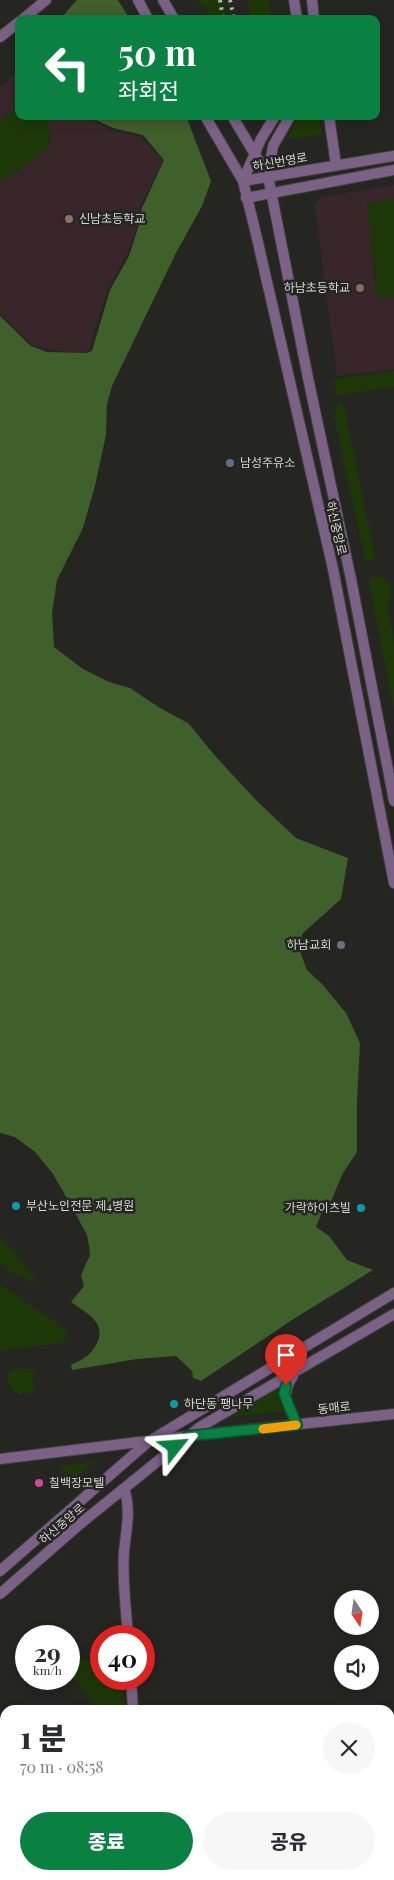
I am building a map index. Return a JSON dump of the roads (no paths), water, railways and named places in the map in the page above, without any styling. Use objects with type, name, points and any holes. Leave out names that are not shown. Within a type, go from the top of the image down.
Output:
[{"type":"street","points":[[28,15],[46,0]]},
{"type":"street","points":[[138,0],[146,15]]},
{"type":"street","points":[[162,0],[171,15]]},
{"type":"street","points":[[294,0],[296,15]]},
{"type":"street","points":[[312,0],[314,15]]},
{"type":"street","points":[[0,37],[15,25]]},
{"type":"street","points":[[207,120],[243,181]]},
{"type":"street","name":"하신중앙로","points":[[234,120],[268,176],[296,323],[351,579],[394,801]]},
{"type":"street","name":"하신번영로","points":[[243,181],[254,154],[273,120]]},
{"type":"street","points":[[268,176],[274,146],[288,120]]},
{"type":"street","points":[[329,120],[336,165]]},
{"type":"street","name":"하신번영로","points":[[243,181],[394,156]]},
{"type":"street","points":[[246,198],[394,170]]},
{"type":"street","name":"하신중앙로","points":[[243,181],[336,582],[394,883]]},
{"type":"street","points":[[278,326],[296,323]]},
{"type":"street","points":[[290,381],[308,378]]},
{"type":"street","points":[[336,582],[351,579]]},
{"type":"street","name":"하신중앙로","points":[[0,1571],[148,1442],[394,1293]]},
{"type":"street","name":"하신중앙로","points":[[0,1594],[200,1427],[394,1314]]},
{"type":"street","points":[[296,1372],[286,1385],[284,1394],[297,1425]]},
{"type":"street","name":"동매로","points":[[148,1442],[394,1414]]},
{"type":"street","points":[[0,1459],[148,1442]]},
{"type":"street","points":[[123,1490],[125,1491],[129,1506],[124,1553],[127,1625]]},
{"type":"street","points":[[132,1690],[133,1705]]},
{"type":"railway","points":[[220,0],[222,15]]},
{"type":"railway","points":[[230,0],[233,15]]},
{"type":"place","name":"신남초등학교","points":[[69,219]]},
{"type":"place","name":"하남초등학교","points":[[360,288]]},
{"type":"place","name":"남성주유소","points":[[230,463]]},
{"type":"place","name":"하남교회","points":[[341,945]]},
{"type":"place","name":"부산노인전문 제4병원","points":[[16,1206]]},
{"type":"place","name":"가락하이츠빌","points":[[361,1208]]},
{"type":"place","name":"하단동 팽나무","points":[[174,1404]]},
{"type":"place","name":"칠백장모텔","points":[[39,1483]]}]
